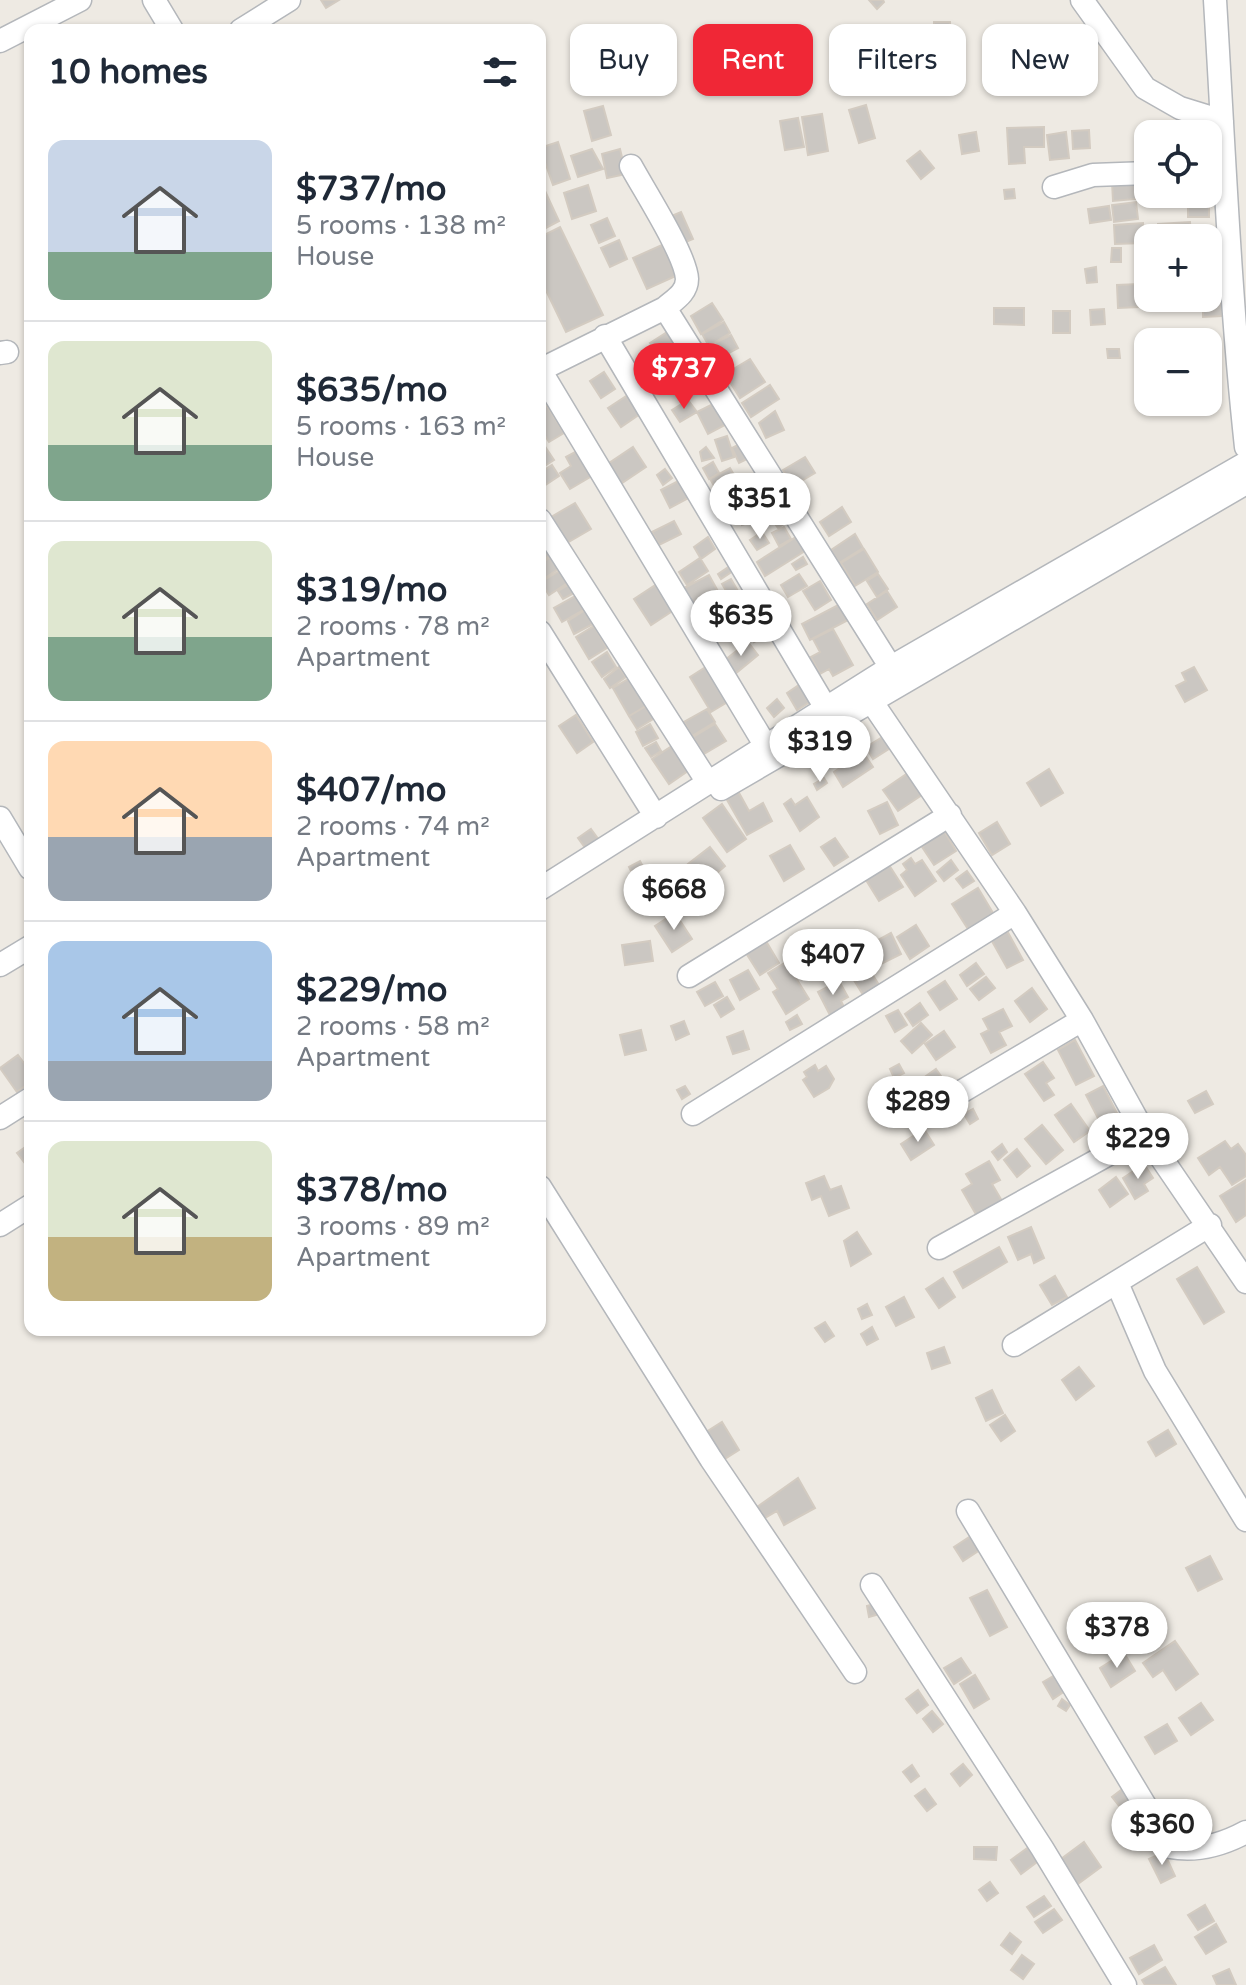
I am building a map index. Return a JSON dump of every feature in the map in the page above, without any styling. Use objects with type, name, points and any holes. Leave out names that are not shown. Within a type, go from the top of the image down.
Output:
[{"type":"street","points":[[33,24],[80,0]]},
{"type":"street","points":[[154,0],[168,24]]},
{"type":"street","points":[[251,24],[289,0]]},
{"type":"street","points":[[1082,0],[1145,88],[1180,108],[1219,120]]},
{"type":"street","points":[[1215,0],[1222,120]]},
{"type":"street","points":[[0,41],[24,29]]},
{"type":"street","points":[[546,367],[665,308],[683,293],[687,280],[682,262],[631,166]]},
{"type":"street","points":[[1054,187],[1093,175],[1134,174]]},
{"type":"street","points":[[1221,208],[1246,447]]},
{"type":"street","points":[[665,308],[896,674]]},
{"type":"street","points":[[605,336],[830,716]]},
{"type":"street","points":[[546,380],[769,751]]},
{"type":"street","points":[[546,898],[769,751],[1246,463]]},
{"type":"street","points":[[896,674],[1246,483]]},
{"type":"street","points":[[546,529],[707,781]]},
{"type":"street","points":[[546,642],[656,817]]},
{"type":"street","points":[[866,694],[1015,913],[1082,1020],[1145,1134],[1246,1282]]},
{"type":"street","points":[[546,885],[656,817],[707,781],[769,751]]},
{"type":"street","points":[[689,976],[950,815]]},
{"type":"street","points":[[0,818],[24,858]]},
{"type":"street","points":[[693,1114],[1015,913]]},
{"type":"street","points":[[0,965],[24,951]]},
{"type":"street","points":[[949,1099],[1082,1020]]},
{"type":"street","points":[[0,1118],[24,1103]]},
{"type":"street","points":[[939,1248],[1145,1134]]},
{"type":"street","points":[[546,1197],[711,1459],[855,1672]]},
{"type":"street","points":[[0,1225],[24,1210]]},
{"type":"street","points":[[0,1233],[24,1219]]},
{"type":"street","points":[[1014,1345],[1210,1225]]},
{"type":"street","points":[[1117,1283],[1155,1371],[1246,1520]]},
{"type":"street","points":[[968,1511],[1170,1847],[1189,1850],[1206,1847],[1246,1832]]},
{"type":"street","points":[[872,1585],[1042,1848],[1125,1985]]},
{"type":"building","points":[[321,0],[339,0],[326,8]]},
{"type":"building","points":[[869,0],[883,0],[884,2],[877,9]]},
{"type":"building","points":[[866,105],[875,138],[859,143],[849,110]]},
{"type":"building","points":[[603,106],[611,135],[592,141],[584,111]]},
{"type":"building","points":[[822,114],[828,151],[808,155],[802,117]]},
{"type":"building","points":[[798,118],[804,147],[785,150],[780,121]]},
{"type":"building","points":[[1044,127],[1044,147],[1024,147],[1025,163],[1009,164],[1007,128]]},
{"type":"building","points":[[1089,130],[1090,148],[1073,149],[1072,131]]},
{"type":"building","points":[[976,132],[979,151],[962,154],[959,135]]},
{"type":"building","points":[[1066,132],[1069,158],[1050,160],[1047,135]]},
{"type":"building","points":[[558,142],[570,179],[553,185],[546,165],[546,146]]},
{"type":"building","points":[[592,149],[603,169],[578,177],[571,156]]},
{"type":"building","points":[[620,149],[626,174],[607,178],[602,154]]},
{"type":"building","points":[[920,151],[934,168],[921,179],[907,161]]},
{"type":"building","points":[[1134,180],[1134,199],[1113,201],[1112,182]]},
{"type":"building","points":[[588,185],[596,211],[572,219],[564,193]]},
{"type":"building","points":[[1014,189],[1015,198],[1005,199],[1004,190]]},
{"type":"building","points":[[546,193],[559,221],[546,228]]},
{"type":"building","points":[[1134,202],[1138,219],[1114,222],[1112,205]]},
{"type":"building","points":[[1109,206],[1111,220],[1090,223],[1088,209]]},
{"type":"building","points":[[1188,208],[1209,208],[1209,217],[1188,217]]},
{"type":"building","points":[[681,212],[693,239],[676,246],[664,219]]},
{"type":"building","points":[[607,218],[615,236],[599,243],[591,225]]},
{"type":"building","points":[[1143,223],[1134,224],[1134,243],[1115,244],[1114,225]]},
{"type":"building","points":[[560,227],[603,315],[566,332],[546,290],[546,234]]},
{"type":"building","points":[[619,240],[627,259],[610,267],[601,248]]},
{"type":"building","points":[[664,244],[678,275],[647,289],[633,258]]},
{"type":"building","points":[[1112,248],[1121,248],[1121,262],[1111,262]]},
{"type":"building","points":[[1096,267],[1097,282],[1087,283],[1085,269]]},
{"type":"building","points":[[1134,284],[1134,307],[1118,308],[1117,285]]},
{"type":"building","points":[[712,303],[723,320],[701,334],[691,316]]},
{"type":"building","points":[[994,308],[1024,308],[1024,325],[994,324]]},
{"type":"building","points":[[1104,309],[1105,324],[1091,325],[1090,310]]},
{"type":"building","points":[[1053,311],[1070,311],[1070,333],[1053,333]]},
{"type":"building","points":[[1203,312],[1222,312],[1222,316],[1203,317]]},
{"type":"building","points":[[724,322],[730,333],[709,346],[702,334]]},
{"type":"building","points":[[667,332],[680,351],[663,362],[650,343]]},
{"type":"building","points":[[731,335],[738,348],[716,360],[709,346]]},
{"type":"building","points":[[1107,349],[1119,349],[1120,358],[1108,358]]},
{"type":"building","points":[[688,357],[706,384],[687,396],[669,369]]},
{"type":"building","points":[[750,359],[765,382],[740,398],[725,374]]},
{"type":"building","points":[[604,372],[615,389],[601,398],[590,381]]},
{"type":"building","points":[[770,385],[779,399],[751,417],[742,403]]},
{"type":"building","points":[[631,393],[643,412],[621,427],[608,408]]},
{"type":"building","points":[[688,400],[697,412],[680,422],[672,410]]},
{"type":"building","points":[[721,400],[730,417],[722,421],[725,425],[708,434],[697,412]]},
{"type":"building","points":[[546,407],[564,433],[549,442],[546,437]]},
{"type":"building","points":[[775,411],[784,430],[766,438],[759,423]]},
{"type":"building","points":[[727,436],[734,457],[722,461],[715,440]]},
{"type":"building","points":[[744,442],[751,457],[739,463],[732,448]]},
{"type":"building","points":[[633,447],[646,467],[619,485],[606,465]]},
{"type":"building","points":[[706,447],[714,458],[702,461],[700,452]]},
{"type":"building","points":[[546,448],[554,460],[546,465]]},
{"type":"building","points":[[577,451],[592,476],[570,489],[560,473],[571,466],[566,457]]},
{"type":"building","points":[[805,457],[815,473],[793,486],[783,470]]},
{"type":"building","points":[[713,462],[719,473],[709,479],[703,468]]},
{"type":"building","points":[[552,465],[559,476],[546,485],[546,469]]},
{"type":"building","points":[[730,468],[737,480],[717,491],[710,479]]},
{"type":"building","points":[[665,469],[672,478],[663,485],[657,475]]},
{"type":"building","points":[[682,479],[692,496],[670,508],[661,490]]},
{"type":"building","points":[[737,481],[744,493],[735,500],[730,498],[721,503],[716,494]]},
{"type":"building","points":[[774,494],[781,505],[763,516],[756,506]]},
{"type":"building","points":[[575,503],[591,529],[567,543],[551,517]]},
{"type":"building","points":[[783,505],[792,518],[778,528],[769,515]]},
{"type":"building","points":[[842,507],[851,522],[829,536],[820,522]]},
{"type":"building","points":[[748,514],[751,522],[742,525],[740,517]]},
{"type":"building","points":[[674,521],[681,534],[659,545],[652,532]]},
{"type":"building","points":[[784,527],[791,539],[779,546],[772,533]]},
{"type":"building","points":[[762,532],[769,543],[757,550],[750,540]]},
{"type":"building","points":[[855,534],[863,548],[839,563],[831,550]]},
{"type":"building","points":[[708,537],[715,549],[701,559],[694,547]]},
{"type":"building","points":[[796,537],[805,551],[765,576],[757,562]]},
{"type":"building","points":[[864,549],[878,572],[855,586],[841,563]]},
{"type":"building","points":[[552,556],[560,568],[546,577],[546,560]]},
{"type":"building","points":[[803,557],[807,564],[796,570],[792,564]]},
{"type":"building","points":[[700,558],[708,571],[687,585],[679,572]]},
{"type":"building","points":[[730,566],[733,571],[721,579],[718,574]]},
{"type":"building","points":[[561,570],[569,582],[549,595],[546,579]]},
{"type":"building","points":[[799,574],[807,586],[788,597],[781,585]]},
{"type":"building","points":[[878,574],[888,589],[877,597],[867,581]]},
{"type":"building","points":[[709,575],[724,602],[699,615],[684,588]]},
{"type":"building","points":[[731,579],[738,591],[729,596],[722,584]]},
{"type":"building","points":[[820,581],[831,600],[815,610],[803,591]]},
{"type":"building","points":[[570,584],[574,593],[563,599],[558,591]]},
{"type":"building","points":[[657,584],[674,610],[651,625],[634,599]]},
{"type":"building","points":[[745,591],[758,612],[742,623],[728,602]]},
{"type":"building","points":[[887,591],[897,607],[877,620],[867,604]]},
{"type":"building","points":[[577,595],[585,609],[562,622],[554,608]]},
{"type":"building","points":[[840,604],[848,620],[810,640],[802,624]]},
{"type":"building","points":[[585,610],[593,624],[574,634],[568,621]]},
{"type":"building","points":[[762,617],[771,632],[754,642],[746,627]]},
{"type":"building","points":[[594,626],[607,648],[589,659],[576,637]]},
{"type":"building","points":[[833,629],[853,665],[833,676],[829,669],[820,674],[811,657],[820,652],[813,639]]},
{"type":"building","points":[[748,642],[758,655],[735,674],[725,660]]},
{"type":"building","points":[[607,652],[616,667],[602,677],[592,662]]},
{"type":"building","points":[[709,665],[731,700],[711,712],[690,677]]},
{"type":"building","points":[[619,667],[626,677],[610,688],[604,679]]},
{"type":"building","points":[[1194,667],[1207,690],[1185,702],[1176,686],[1186,681],[1182,673]]},
{"type":"building","points":[[630,678],[646,706],[629,716],[613,688]]},
{"type":"building","points":[[799,685],[810,702],[797,710],[787,693]]},
{"type":"building","points":[[777,699],[784,708],[774,717],[767,708]]},
{"type":"building","points":[[648,705],[655,718],[637,729],[629,716]]},
{"type":"building","points":[[707,709],[715,722],[692,736],[684,722]]},
{"type":"building","points":[[576,715],[593,742],[577,753],[559,726]]},
{"type":"building","points":[[650,724],[658,738],[643,746],[636,732]]},
{"type":"building","points":[[715,724],[726,741],[704,754],[693,737]]},
{"type":"building","points":[[884,736],[892,747],[873,759],[866,747]]},
{"type":"building","points":[[656,742],[661,751],[651,757],[645,748]]},
{"type":"building","points":[[672,746],[688,771],[669,784],[652,759]]},
{"type":"building","points":[[863,752],[873,767],[843,787],[834,772]]},
{"type":"building","points":[[1049,769],[1063,793],[1041,806],[1027,783]]},
{"type":"building","points":[[908,773],[922,795],[898,811],[883,790]]},
{"type":"building","points":[[824,778],[827,783],[817,790],[814,784]]},
{"type":"building","points":[[738,791],[749,811],[763,803],[772,821],[747,835],[726,798]]},
{"type":"building","points":[[807,797],[819,817],[800,831],[784,804],[791,799],[795,805]]},
{"type":"building","points":[[887,802],[898,825],[880,834],[868,811]]},
{"type":"building","points":[[722,804],[746,839],[727,852],[703,818]]},
{"type":"building","points":[[997,822],[1010,844],[992,855],[979,833]]},
{"type":"building","points":[[591,829],[599,840],[586,849],[578,838]]},
{"type":"building","points":[[943,829],[956,851],[934,865],[922,847]]},
{"type":"building","points":[[835,838],[848,857],[834,866],[821,847]]},
{"type":"building","points":[[790,845],[804,869],[784,881],[770,856]]},
{"type":"building","points":[[710,847],[725,866],[704,884],[688,864]]},
{"type":"building","points":[[911,858],[915,864],[922,860],[936,881],[915,896],[901,875],[907,870],[903,864]]},
{"type":"building","points":[[951,860],[958,870],[944,881],[937,872]]},
{"type":"building","points":[[640,861],[648,877],[637,883],[629,867]]},
{"type":"building","points":[[889,865],[903,887],[879,901],[866,880]]},
{"type":"building","points":[[967,871],[974,881],[963,888],[956,879]]},
{"type":"building","points":[[978,888],[993,913],[968,929],[952,904]]},
{"type":"building","points":[[675,913],[692,939],[672,952],[655,926]]},
{"type":"building","points":[[916,925],[929,946],[910,959],[897,937]]},
{"type":"building","points":[[1005,927],[1023,960],[1007,968],[989,936]]},
{"type":"building","points":[[891,933],[901,954],[879,965],[869,945]]},
{"type":"building","points":[[855,939],[868,958],[853,968],[841,948]]},
{"type":"building","points":[[650,941],[653,961],[625,965],[622,945]]},
{"type":"building","points":[[766,941],[779,963],[760,975],[746,953]]},
{"type":"building","points":[[809,950],[817,960],[805,969],[797,959]]},
{"type":"building","points":[[786,962],[809,999],[786,1014],[773,992],[778,989],[768,973]]},
{"type":"building","points":[[976,963],[984,974],[967,986],[960,975]]},
{"type":"building","points":[[867,966],[881,988],[865,998],[852,977]]},
{"type":"building","points":[[748,970],[759,989],[740,1000],[730,980]]},
{"type":"building","points":[[986,977],[995,988],[979,1000],[970,989]]},
{"type":"building","points":[[839,981],[848,997],[841,1001],[844,1007],[830,1015],[818,992]]},
{"type":"building","points":[[945,981],[957,999],[940,1010],[928,992]]},
{"type":"building","points":[[715,982],[723,996],[705,1006],[697,992]]},
{"type":"building","points":[[1032,988],[1047,1009],[1030,1022],[1015,1001]]},
{"type":"building","points":[[727,997],[734,1009],[721,1017],[714,1005]]},
{"type":"building","points":[[920,1003],[928,1015],[913,1026],[905,1014]]},
{"type":"building","points":[[1003,1009],[1012,1026],[999,1032],[1006,1045],[991,1053],[981,1034],[989,1030],[983,1019]]},
{"type":"building","points":[[898,1010],[907,1025],[895,1032],[886,1016]]},
{"type":"building","points":[[797,1015],[802,1024],[790,1030],[786,1022]]},
{"type":"building","points":[[684,1021],[689,1034],[676,1040],[671,1026]]},
{"type":"building","points":[[921,1023],[932,1035],[912,1053],[901,1041]]},
{"type":"building","points":[[641,1030],[646,1050],[625,1055],[620,1035]]},
{"type":"building","points":[[743,1031],[749,1049],[733,1054],[727,1037]]},
{"type":"building","points":[[944,1031],[955,1047],[936,1060],[925,1044]]},
{"type":"building","points":[[1075,1040],[1094,1076],[1076,1085],[1058,1050]]},
{"type":"building","points":[[18,1055],[24,1063],[24,1087],[17,1092],[0,1068]]},
{"type":"building","points":[[1043,1062],[1054,1078],[1046,1083],[1054,1095],[1044,1101],[1025,1074]]},
{"type":"building","points":[[899,1064],[904,1073],[894,1078],[890,1069]]},
{"type":"building","points":[[815,1065],[818,1071],[826,1066],[834,1079],[829,1088],[814,1097],[803,1080],[807,1077],[804,1072]]},
{"type":"building","points":[[936,1069],[948,1086],[937,1092],[926,1076]]},
{"type":"building","points":[[685,1086],[690,1094],[682,1099],[677,1090]]},
{"type":"building","points":[[1103,1086],[1120,1119],[1103,1128],[1086,1095]]},
{"type":"building","points":[[1206,1091],[1213,1104],[1195,1113],[1188,1101]]},
{"type":"building","points":[[1071,1104],[1090,1131],[1074,1142],[1055,1115]]},
{"type":"building","points":[[973,1109],[978,1119],[970,1124],[964,1114]]},
{"type":"building","points":[[1042,1125],[1063,1150],[1046,1164],[1025,1139]]},
{"type":"building","points":[[924,1129],[934,1145],[911,1160],[901,1144]]},
{"type":"building","points":[[1225,1141],[1231,1149],[1238,1144],[1246,1155],[1246,1176],[1232,1185],[1220,1167],[1209,1175],[1198,1158]]},
{"type":"building","points":[[1002,1144],[1007,1152],[998,1160],[992,1152]]},
{"type":"building","points":[[24,1148],[24,1162],[17,1153]]},
{"type":"building","points":[[1017,1149],[1030,1166],[1017,1177],[1004,1160]]},
{"type":"building","points":[[989,1161],[1000,1180],[992,1184],[1002,1201],[977,1216],[962,1190],[972,1184],[966,1174]]},
{"type":"building","points":[[1144,1164],[1153,1178],[1144,1184],[1148,1191],[1135,1199],[1123,1178]]},
{"type":"building","points":[[824,1176],[830,1190],[841,1186],[849,1208],[829,1216],[821,1196],[812,1200],[806,1183]]},
{"type":"building","points":[[1116,1177],[1128,1194],[1110,1207],[1099,1190]]},
{"type":"building","points":[[1246,1180],[1246,1215],[1236,1222],[1220,1196]]},
{"type":"building","points":[[1031,1227],[1044,1258],[1034,1263],[1031,1254],[1018,1260],[1008,1237]]},
{"type":"building","points":[[857,1232],[871,1254],[851,1266],[844,1241]]},
{"type":"building","points":[[999,1247],[1007,1262],[963,1288],[954,1272]]},
{"type":"building","points":[[1197,1267],[1224,1312],[1204,1324],[1177,1279]]},
{"type":"building","points":[[1055,1276],[1067,1297],[1052,1305],[1040,1285]]},
{"type":"building","points":[[943,1278],[955,1297],[939,1308],[926,1289]]},
{"type":"building","points":[[904,1297],[914,1317],[896,1326],[886,1307]]},
{"type":"building","points":[[867,1304],[872,1315],[862,1319],[858,1309]]},
{"type":"building","points":[[825,1322],[834,1336],[825,1342],[815,1328]]},
{"type":"building","points":[[872,1327],[878,1339],[867,1345],[861,1334]]},
{"type":"building","points":[[944,1347],[950,1363],[932,1369],[927,1353]]},
{"type":"building","points":[[1079,1367],[1094,1386],[1076,1400],[1062,1380]]},
{"type":"building","points":[[992,1390],[1003,1413],[986,1421],[976,1398]]},
{"type":"building","points":[[1005,1415],[1015,1431],[1001,1441],[990,1425]]},
{"type":"building","points":[[722,1422],[739,1450],[723,1460],[706,1432]]},
{"type":"building","points":[[1168,1430],[1176,1444],[1156,1456],[1148,1442]]},
{"type":"building","points":[[798,1478],[815,1508],[784,1525],[777,1511],[763,1519],[757,1507]]},
{"type":"building","points":[[974,1534],[983,1548],[963,1561],[954,1547]]},
{"type":"building","points":[[1210,1556],[1222,1579],[1198,1591],[1186,1568]]},
{"type":"building","points":[[987,1590],[1007,1627],[990,1636],[970,1598]]},
{"type":"building","points":[[874,1604],[876,1615],[869,1617],[867,1606]]},
{"type":"building","points":[[1096,1614],[1113,1636],[1098,1648],[1080,1626]]},
{"type":"building","points":[[1175,1641],[1198,1674],[1176,1690],[1163,1670],[1153,1677],[1143,1663]]},
{"type":"building","points":[[1124,1653],[1135,1671],[1111,1687],[1100,1668]]},
{"type":"building","points":[[961,1658],[971,1673],[954,1684],[944,1668]]},
{"type":"building","points":[[975,1675],[989,1699],[974,1708],[960,1684]]},
{"type":"building","points":[[1055,1675],[1065,1691],[1053,1699],[1043,1682]]},
{"type":"building","points":[[918,1690],[928,1705],[917,1713],[906,1699]]},
{"type":"building","points":[[1062,1699],[1070,1705],[1066,1711],[1058,1706]]},
{"type":"building","points":[[1201,1703],[1213,1720],[1191,1735],[1179,1718]]},
{"type":"building","points":[[932,1711],[943,1724],[933,1732],[923,1719]]},
{"type":"building","points":[[1167,1724],[1177,1741],[1155,1754],[1145,1737]]},
{"type":"building","points":[[963,1764],[972,1775],[960,1786],[951,1774]]},
{"type":"building","points":[[912,1765],[919,1776],[911,1782],[903,1772]]},
{"type":"building","points":[[1125,1787],[1136,1803],[1124,1812],[1112,1797]]},
{"type":"building","points":[[925,1789],[936,1804],[927,1811],[915,1796]]},
{"type":"building","points":[[1084,1842],[1101,1867],[1075,1886],[1057,1862]]},
{"type":"building","points":[[1030,1846],[1041,1859],[1021,1874],[1011,1860]]},
{"type":"building","points":[[974,1847],[997,1847],[996,1860],[974,1859]]},
{"type":"building","points":[[1164,1852],[1175,1876],[1161,1883],[1149,1859]]},
{"type":"building","points":[[990,1882],[998,1893],[987,1901],[979,1890]]},
{"type":"building","points":[[1044,1896],[1051,1906],[1034,1917],[1027,1907]]},
{"type":"building","points":[[1205,1905],[1214,1921],[1198,1930],[1188,1915]]},
{"type":"building","points":[[1054,1909],[1062,1920],[1043,1933],[1035,1922]]},
{"type":"building","points":[[1216,1924],[1226,1942],[1206,1954],[1195,1937]]},
{"type":"building","points":[[1010,1933],[1021,1942],[1012,1954],[1001,1945]]},
{"type":"building","points":[[1154,1945],[1162,1960],[1139,1974],[1130,1958]]},
{"type":"building","points":[[1022,1955],[1034,1964],[1023,1979],[1011,1970]]},
{"type":"building","points":[[1165,1967],[1176,1985],[1145,1985],[1142,1980]]},
{"type":"building","points":[[1229,1969],[1236,1985],[1217,1985],[1213,1976]]}]
